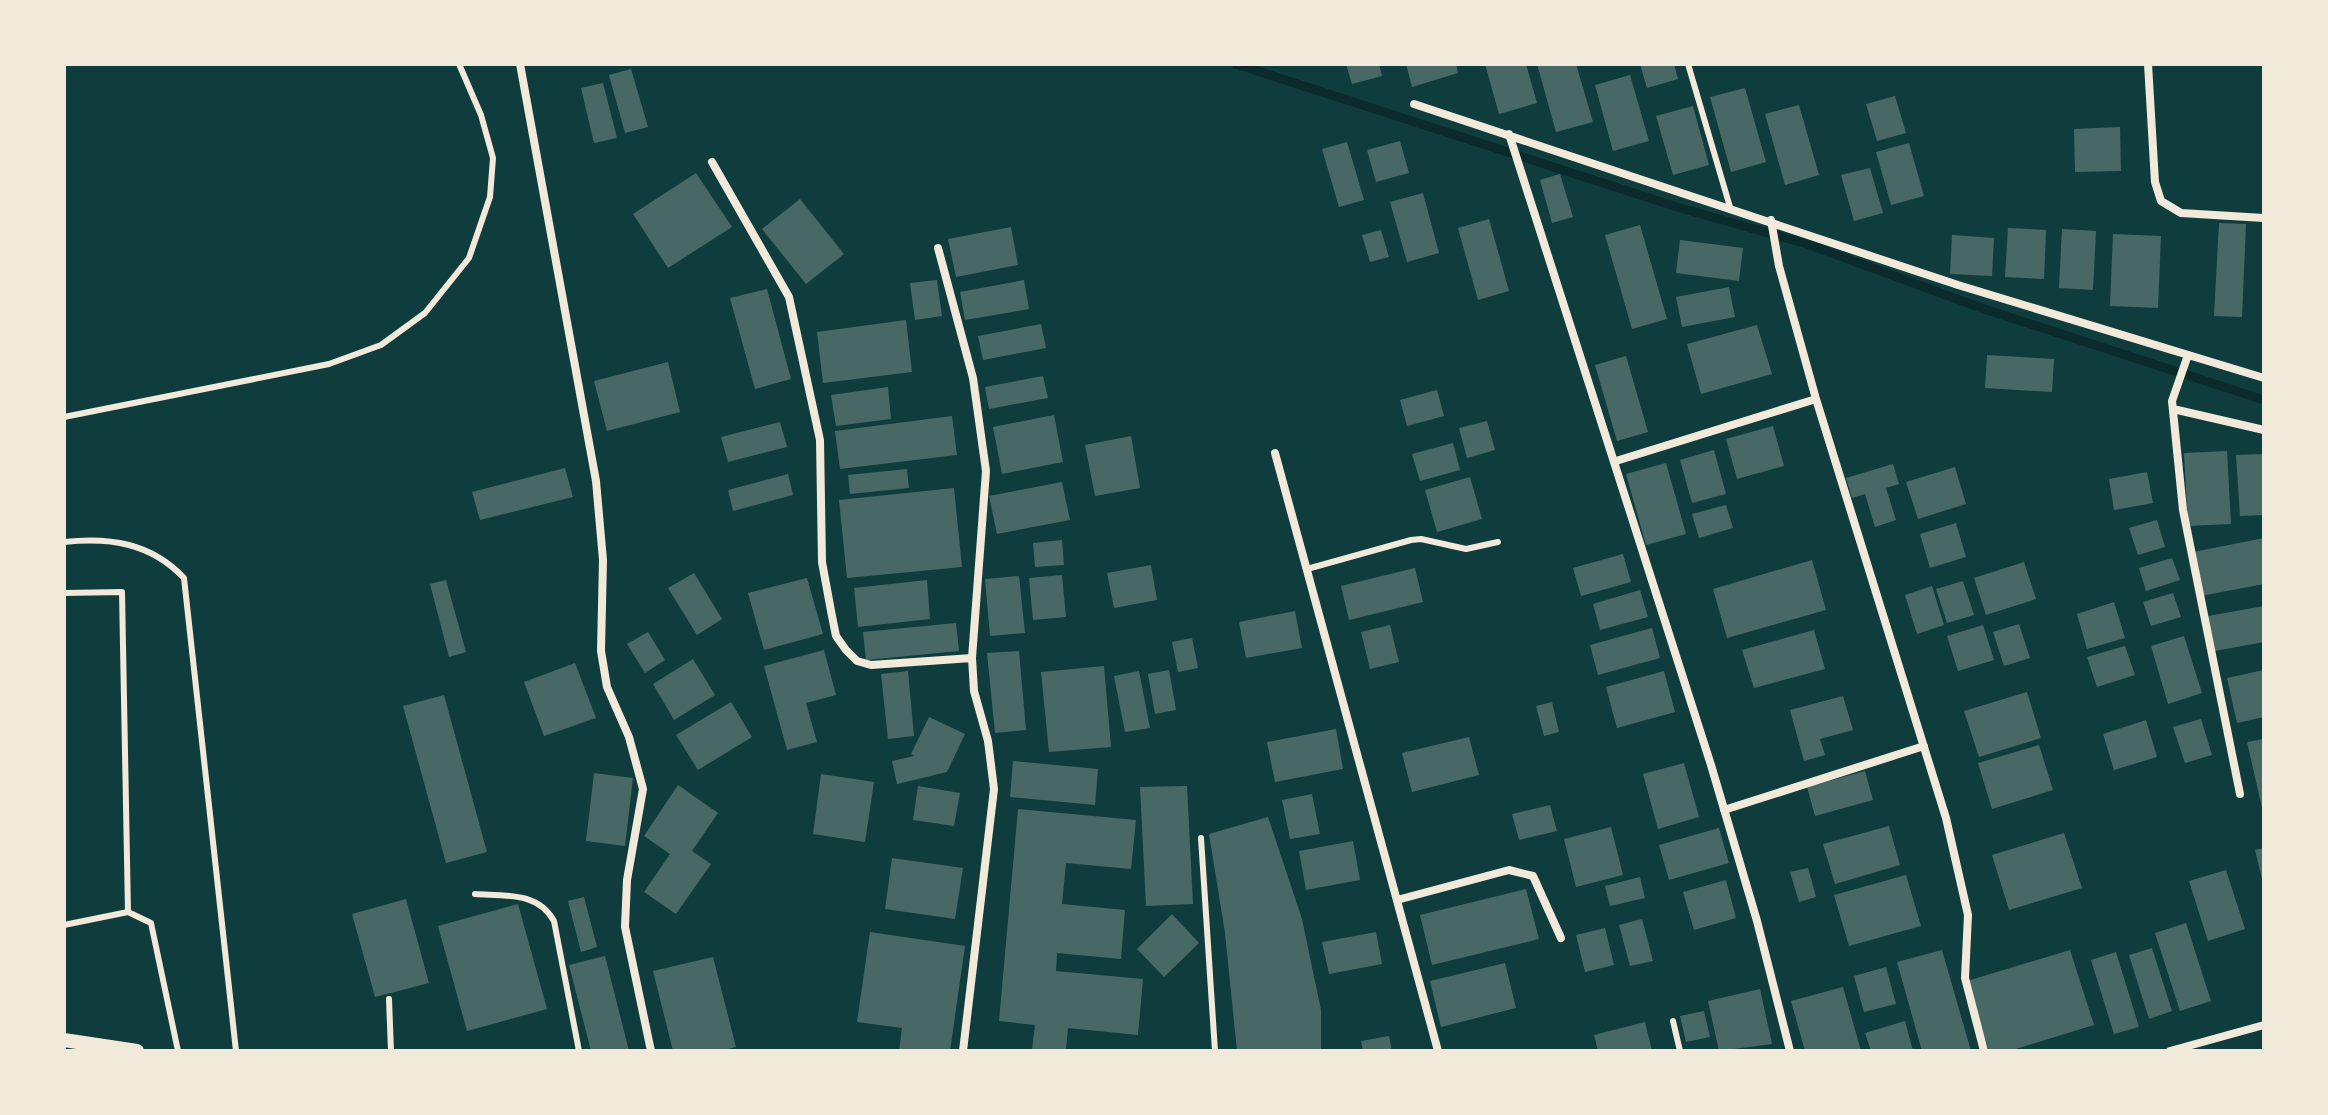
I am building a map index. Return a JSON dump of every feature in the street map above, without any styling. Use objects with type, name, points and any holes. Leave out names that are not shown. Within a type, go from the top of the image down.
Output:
[{"type":"street","points":[[520,64],[596,481],[603,560],[601,651],[607,687],[629,737],[643,789],[627,880],[625,927],[651,1051]]},
{"type":"street","points":[[2148,64],[2155,182],[2161,201],[2181,213],[2264,218]]},
{"type":"street","points":[[1414,104],[1510,139],[1730,207],[1771,224],[1958,285],[2264,378]]},
{"type":"street","points":[[1510,139],[1616,461],[1645,569],[1724,810],[1790,1051]]},
{"type":"street","points":[[712,162],[780,279],[798,325],[820,440],[823,469],[822,562],[836,636],[857,661],[871,665],[972,658]]},
{"type":"street","points":[[1771,224],[1775,250],[1816,399],[1946,818],[1968,915],[1965,978],[1984,1051]]},
{"type":"street","points":[[938,248],[973,378],[984,438],[986,471],[972,658],[974,691],[988,741],[994,789],[963,1051]]},
{"type":"street","points":[[2188,355],[2174,389],[2173,409],[2183,510],[2240,794]]},
{"type":"street","points":[[1616,461],[1816,399]]},
{"type":"street","points":[[2173,409],[2264,430]]},
{"type":"street","points":[[1275,453],[1438,1051]]},
{"type":"street","points":[[1724,810],[1924,746]]},
{"type":"street","points":[[1397,900],[1509,870],[1526,872],[1533,876],[1561,938]]},
{"type":"street","points":[[2170,1051],[2264,1025]]},
{"type":"street","points":[[64,1040],[137,1051]]},
{"type":"lane","points":[[64,417],[329,364],[381,345],[425,313],[469,258],[490,197],[493,158],[481,115],[459,64]]},
{"type":"lane","points":[[1688,64],[1730,207]]},
{"type":"lane","points":[[64,542],[97,538],[125,542],[171,565],[184,578],[236,1051]]},
{"type":"lane","points":[[1307,569],[1411,540],[1421,539],[1466,549],[1498,542]]},
{"type":"lane","points":[[64,593],[122,592],[128,912]]},
{"type":"lane","points":[[1201,838],[1215,1051]]},
{"type":"lane","points":[[475,894],[524,897],[547,908],[554,921],[579,1051]]},
{"type":"lane","points":[[64,925],[128,912],[151,923],[178,1051]]},
{"type":"lane","points":[[389,999],[391,1051]]},
{"type":"lane","points":[[1673,1021],[1680,1051]]},
{"type":"building","points":[[1346,64],[1379,64],[1382,76],[1352,84]]},
{"type":"building","points":[[1406,64],[1456,64],[1458,73],[1412,87]]},
{"type":"building","points":[[1485,64],[1526,64],[1537,103],[1499,114]]},
{"type":"building","points":[[1537,64],[1576,64],[1593,122],[1556,132]]},
{"type":"building","points":[[1640,64],[1674,64],[1678,79],[1647,88]]},
{"type":"building","points":[[631,69],[648,127],[625,133],[609,75]]},
{"type":"building","points":[[1630,75],[1649,141],[1613,151],[1595,85]]},
{"type":"building","points":[[603,83],[617,138],[594,143],[581,88]]},
{"type":"building","points":[[1745,88],[1766,162],[1731,172],[1710,97]]},
{"type":"building","points":[[1895,96],[1906,133],[1877,141],[1866,104]]},
{"type":"building","points":[[1799,105],[1819,175],[1785,185],[1765,114]]},
{"type":"building","points":[[1693,106],[1709,165],[1673,175],[1656,116]]},
{"type":"building","points":[[2120,127],[2121,171],[2075,172],[2074,129]]},
{"type":"building","points":[[1400,141],[1409,173],[1376,182],[1367,150]]},
{"type":"building","points":[[1347,142],[1364,200],[1339,207],[1322,149]]},
{"type":"building","points":[[1909,143],[1924,196],[1891,205],[1876,152]]},
{"type":"building","points":[[1870,168],[1883,213],[1854,221],[1841,175]]},
{"type":"building","points":[[696,173],[732,227],[668,268],[633,214]]},
{"type":"building","points":[[1560,174],[1573,217],[1552,223],[1540,180]]},
{"type":"building","points":[[1423,193],[1439,253],[1407,262],[1390,202]]},
{"type":"building","points":[[800,199],[844,254],[806,284],[762,229]]},
{"type":"building","points":[[1489,219],[1509,291],[1478,300],[1458,228]]},
{"type":"building","points":[[2219,223],[2246,224],[2242,317],[2214,316]]},
{"type":"building","points":[[1640,225],[1667,319],[1632,329],[1605,235]]},
{"type":"building","points":[[1011,227],[1018,265],[956,277],[948,239]]},
{"type":"building","points":[[2008,228],[2046,230],[2044,279],[2005,277]]},
{"type":"building","points":[[2062,229],[2096,231],[2093,290],[2059,288]]},
{"type":"building","points":[[1381,230],[1389,257],[1370,262],[1362,235]]},
{"type":"building","points":[[2113,234],[2161,236],[2158,308],[2110,306]]},
{"type":"building","points":[[1952,235],[1994,238],[1992,276],[1950,274]]},
{"type":"building","points":[[1680,240],[1743,248],[1739,281],[1676,273]]},
{"type":"building","points":[[937,280],[942,316],[915,320],[910,283]]},
{"type":"building","points":[[1024,280],[1029,309],[965,320],[960,292]]},
{"type":"building","points":[[1729,287],[1735,317],[1682,327],[1676,297]]},
{"type":"building","points":[[767,289],[791,379],[755,389],[730,298]]},
{"type":"building","points":[[906,320],[912,372],[823,383],[817,332]]},
{"type":"building","points":[[1041,324],[1046,348],[983,360],[978,336]]},
{"type":"building","points":[[1757,325],[1772,374],[1701,394],[1687,344]]},
{"type":"building","points":[[1987,355],[2054,359],[2052,392],[1985,388]]},
{"type":"building","points":[[1626,356],[1648,432],[1617,441],[1595,365]]},
{"type":"building","points":[[668,362],[680,412],[607,431],[594,381]]},
{"type":"building","points":[[1043,376],[1048,398],[989,409],[985,387]]},
{"type":"building","points":[[888,387],[891,419],[836,426],[831,395]]},
{"type":"building","points":[[1437,390],[1444,416],[1407,426],[1400,400]]},
{"type":"building","points":[[1054,415],[1063,462],[1002,474],[993,427]]},
{"type":"building","points":[[952,416],[957,455],[840,469],[835,431]]},
{"type":"building","points":[[1487,421],[1495,450],[1467,458],[1459,428]]},
{"type":"building","points":[[780,422],[787,447],[728,462],[721,437]]},
{"type":"building","points":[[1773,426],[1784,466],[1737,479],[1726,439]]},
{"type":"building","points":[[1131,436],[1140,488],[1095,496],[1085,445]]},
{"type":"building","points":[[1453,443],[1460,470],[1420,481],[1412,454]]},
{"type":"building","points":[[1714,450],[1726,494],[1692,503],[1680,460]]},
{"type":"building","points":[[2227,451],[2231,524],[2188,526],[2184,453]]},
{"type":"building","points":[[2264,454],[2264,515],[2240,516],[2236,455]]},
{"type":"building","points":[[1666,463],[1686,534],[1646,545],[1626,474]]},
{"type":"building","points":[[1893,464],[1899,484],[1886,488],[1896,520],[1875,527],[1865,494],[1852,498],[1846,478]]},
{"type":"building","points":[[1955,467],[1966,504],[1918,519],[1906,482]]},
{"type":"building","points":[[565,468],[573,497],[480,520],[472,492]]},
{"type":"building","points":[[907,469],[909,488],[850,494],[848,475]]},
{"type":"building","points":[[2147,472],[2153,503],[2114,510],[2109,479]]},
{"type":"building","points":[[788,474],[793,495],[733,511],[728,490]]},
{"type":"building","points":[[1470,477],[1482,519],[1437,532],[1425,490]]},
{"type":"building","points":[[1062,482],[1070,520],[997,534],[989,496]]},
{"type":"building","points":[[954,488],[962,567],[847,578],[839,500]]},
{"type":"building","points":[[1726,505],[1733,528],[1699,538],[1692,514]]},
{"type":"building","points":[[2157,520],[2165,547],[2138,555],[2129,528]]},
{"type":"building","points":[[1956,523],[1966,557],[1930,568],[1920,534]]},
{"type":"building","points":[[2264,538],[2264,584],[2201,596],[2193,552]]},
{"type":"building","points":[[1062,540],[1064,565],[1035,567],[1033,543]]},
{"type":"building","points":[[1623,554],[1631,582],[1581,596],[1573,568]]},
{"type":"building","points":[[2172,558],[2180,580],[2146,591],[2139,568]]},
{"type":"building","points":[[1812,560],[1826,610],[1727,638],[1713,589]]},
{"type":"building","points":[[2024,562],[2036,599],[1986,615],[1974,578]]},
{"type":"building","points":[[1151,565],[1157,600],[1114,608],[1107,573]]},
{"type":"building","points":[[1415,568],[1423,602],[1349,620],[1341,586]]},
{"type":"building","points":[[694,573],[722,619],[697,635],[668,588]]},
{"type":"building","points":[[1062,575],[1066,617],[1033,620],[1029,578]]},
{"type":"building","points":[[1019,576],[1025,633],[990,636],[985,579]]},
{"type":"building","points":[[807,578],[823,634],[764,650],[748,593]]},
{"type":"building","points":[[446,580],[466,652],[449,657],[430,584]]},
{"type":"building","points":[[927,580],[930,619],[858,627],[854,588]]},
{"type":"building","points":[[1963,581],[1974,615],[1947,623],[1936,589]]},
{"type":"building","points":[[1932,586],[1944,625],[1917,634],[1905,595]]},
{"type":"building","points":[[1640,590],[1648,617],[1600,630],[1593,604]]},
{"type":"building","points":[[2173,593],[2181,617],[2151,626],[2143,602]]},
{"type":"building","points":[[2114,602],[2125,638],[2087,649],[2077,614]]},
{"type":"building","points":[[2264,606],[2264,642],[2215,651],[2208,616]]},
{"type":"building","points":[[1295,611],[1302,648],[1246,658],[1239,622]]},
{"type":"building","points":[[956,623],[959,651],[866,660],[863,632]]},
{"type":"building","points":[[2019,624],[2030,658],[2004,666],[1993,632]]},
{"type":"building","points":[[1390,625],[1399,662],[1370,669],[1361,632]]},
{"type":"building","points":[[1983,625],[1994,660],[1958,671],[1947,636]]},
{"type":"building","points":[[1652,628],[1660,658],[1598,675],[1590,645]]},
{"type":"building","points":[[1814,630],[1825,669],[1754,688],[1742,650]]},
{"type":"building","points":[[648,632],[665,660],[645,673],[627,644]]},
{"type":"building","points":[[2184,636],[2202,693],[2168,704],[2151,646]]},
{"type":"building","points":[[1192,638],[1198,668],[1178,672],[1172,642]]},
{"type":"building","points":[[2125,646],[2135,675],[2097,687],[2087,657]]},
{"type":"building","points":[[824,650],[836,695],[806,703],[817,742],[787,750],[764,666]]},
{"type":"building","points":[[1019,651],[1026,730],[995,733],[987,653]]},
{"type":"building","points":[[693,659],[715,695],[674,720],[653,684]]},
{"type":"building","points":[[575,663],[596,718],[544,736],[524,682]]},
{"type":"building","points":[[1104,666],[1111,747],[1049,752],[1041,672]]},
{"type":"building","points":[[1169,670],[1176,710],[1155,714],[1148,674]]},
{"type":"building","points":[[2264,670],[2264,717],[2237,723],[2227,678]]},
{"type":"building","points":[[908,671],[914,736],[888,739],[881,674]]},
{"type":"building","points":[[1139,671],[1150,728],[1125,732],[1114,676]]},
{"type":"building","points":[[1664,671],[1675,712],[1617,728],[1606,687]]},
{"type":"building","points":[[2027,692],[2041,738],[1979,757],[1964,711]]},
{"type":"building","points":[[444,695],[487,852],[446,863],[403,706]]},
{"type":"building","points":[[1843,696],[1853,730],[1820,739],[1825,755],[1804,761],[1790,710]]},
{"type":"building","points":[[731,702],[752,737],[698,770],[676,735]]},
{"type":"building","points":[[1552,702],[1559,732],[1544,736],[1536,706]]},
{"type":"building","points":[[929,717],[965,734],[947,772],[897,784],[892,761],[914,756],[911,754]]},
{"type":"building","points":[[2201,719],[2212,755],[2185,763],[2173,727]]},
{"type":"building","points":[[2146,720],[2157,757],[2114,770],[2103,734]]},
{"type":"building","points":[[1336,729],[1343,769],[1275,782],[1267,742]]},
{"type":"building","points":[[1469,737],[1479,775],[1412,792],[1402,753]]},
{"type":"building","points":[[2264,739],[2264,812],[2263,812],[2247,742]]},
{"type":"building","points":[[2039,745],[2053,790],[1992,809],[1978,763]]},
{"type":"building","points":[[1013,761],[1098,769],[1095,805],[1010,797]]},
{"type":"building","points":[[1684,763],[1699,817],[1658,829],[1643,774]]},
{"type":"building","points":[[1865,771],[1873,800],[1815,816],[1807,787]]},
{"type":"building","points":[[594,773],[633,778],[625,846],[586,841]]},
{"type":"building","points":[[821,774],[874,782],[865,842],[813,834]]},
{"type":"building","points":[[678,785],[718,813],[692,851],[711,864],[676,914],[644,892],[670,854],[644,836]]},
{"type":"building","points":[[918,786],[960,793],[954,826],[913,820]]},
{"type":"building","points":[[1187,786],[1193,904],[1146,906],[1140,787]]},
{"type":"building","points":[[1312,794],[1320,834],[1290,839],[1282,800]]},
{"type":"building","points":[[1550,805],[1557,831],[1519,840],[1512,814]]},
{"type":"building","points":[[1018,809],[1136,820],[1131,869],[1066,863],[1062,904],[1125,910],[1121,959],[1057,953],[1056,971],[1143,979],[1138,1035],[1068,1028],[1066,1051],[1032,1050],[1035,1025],[999,1021]]},
{"type":"building","points":[[1268,817],[1302,919],[1321,1010],[1321,1051],[1237,1051],[1225,933],[1209,834]]},
{"type":"building","points":[[1889,826],[1900,865],[1835,884],[1823,844]]},
{"type":"building","points":[[1611,827],[1623,875],[1576,887],[1564,839]]},
{"type":"building","points":[[1719,828],[1729,863],[1669,880],[1659,845]]},
{"type":"building","points":[[2064,833],[2082,888],[2009,910],[1992,855]]},
{"type":"building","points":[[1353,841],[1360,880],[1306,890],[1299,851]]},
{"type":"building","points":[[2264,848],[2264,883],[2263,883],[2255,850]]},
{"type":"building","points":[[892,858],[963,868],[955,919],[885,909]]},
{"type":"building","points":[[1808,868],[1816,897],[1799,902],[1790,872]]},
{"type":"building","points":[[2226,870],[2245,929],[2208,941],[2189,881]]},
{"type":"building","points":[[1906,875],[1921,926],[1849,946],[1834,895]]},
{"type":"building","points":[[1640,877],[1645,898],[1610,906],[1605,886]]},
{"type":"building","points":[[1726,880],[1736,918],[1694,930],[1683,892]]},
{"type":"building","points":[[1526,889],[1539,939],[1432,965],[1420,915]]},
{"type":"building","points":[[584,897],[597,947],[581,952],[568,901]]},
{"type":"building","points":[[406,899],[429,983],[375,997],[352,914]]},
{"type":"building","points":[[518,904],[547,1009],[467,1031],[438,926]]},
{"type":"building","points":[[1172,914],[1199,943],[1164,977],[1137,949]]},
{"type":"building","points":[[1642,919],[1653,961],[1630,966],[1619,925]]},
{"type":"building","points":[[2186,923],[2211,1001],[2180,1011],[2155,933]]},
{"type":"building","points":[[1605,928],[1614,965],[1585,972],[1576,935]]},
{"type":"building","points":[[870,932],[965,946],[950,1051],[899,1051],[902,1028],[857,1022]]},
{"type":"building","points":[[1376,932],[1382,964],[1329,974],[1322,942]]},
{"type":"building","points":[[2152,948],[2172,1011],[2149,1019],[2129,955]]},
{"type":"building","points":[[1942,950],[1971,1051],[1922,1051],[1897,962]]},
{"type":"building","points":[[2070,950],[2094,1025],[2009,1051],[1989,1051],[1967,981]]},
{"type":"building","points":[[2116,952],[2139,1027],[2114,1034],[2091,960]]},
{"type":"building","points":[[605,956],[629,1051],[591,1051],[569,965]]},
{"type":"building","points":[[713,957],[736,1047],[720,1051],[673,1051],[653,971]]},
{"type":"building","points":[[1505,963],[1516,1008],[1441,1027],[1430,981]]},
{"type":"building","points":[[1886,967],[1896,1004],[1864,1012],[1854,976]]},
{"type":"building","points":[[1843,987],[1861,1051],[1805,1051],[1791,1001]]},
{"type":"building","points":[[1760,989],[1772,1044],[1719,1051],[1708,1001]]},
{"type":"building","points":[[1704,1011],[1710,1037],[1686,1042],[1680,1016]]},
{"type":"building","points":[[1905,1021],[1913,1051],[1871,1051],[1865,1033]]},
{"type":"building","points":[[1645,1022],[1652,1051],[1598,1051],[1594,1035]]},
{"type":"building","points":[[1389,1036],[1392,1051],[1363,1051],[1361,1041]]},
{"type":"waterway","points":[[1236,64],[1677,207],[1807,244],[1984,309],[2264,400]]}]
